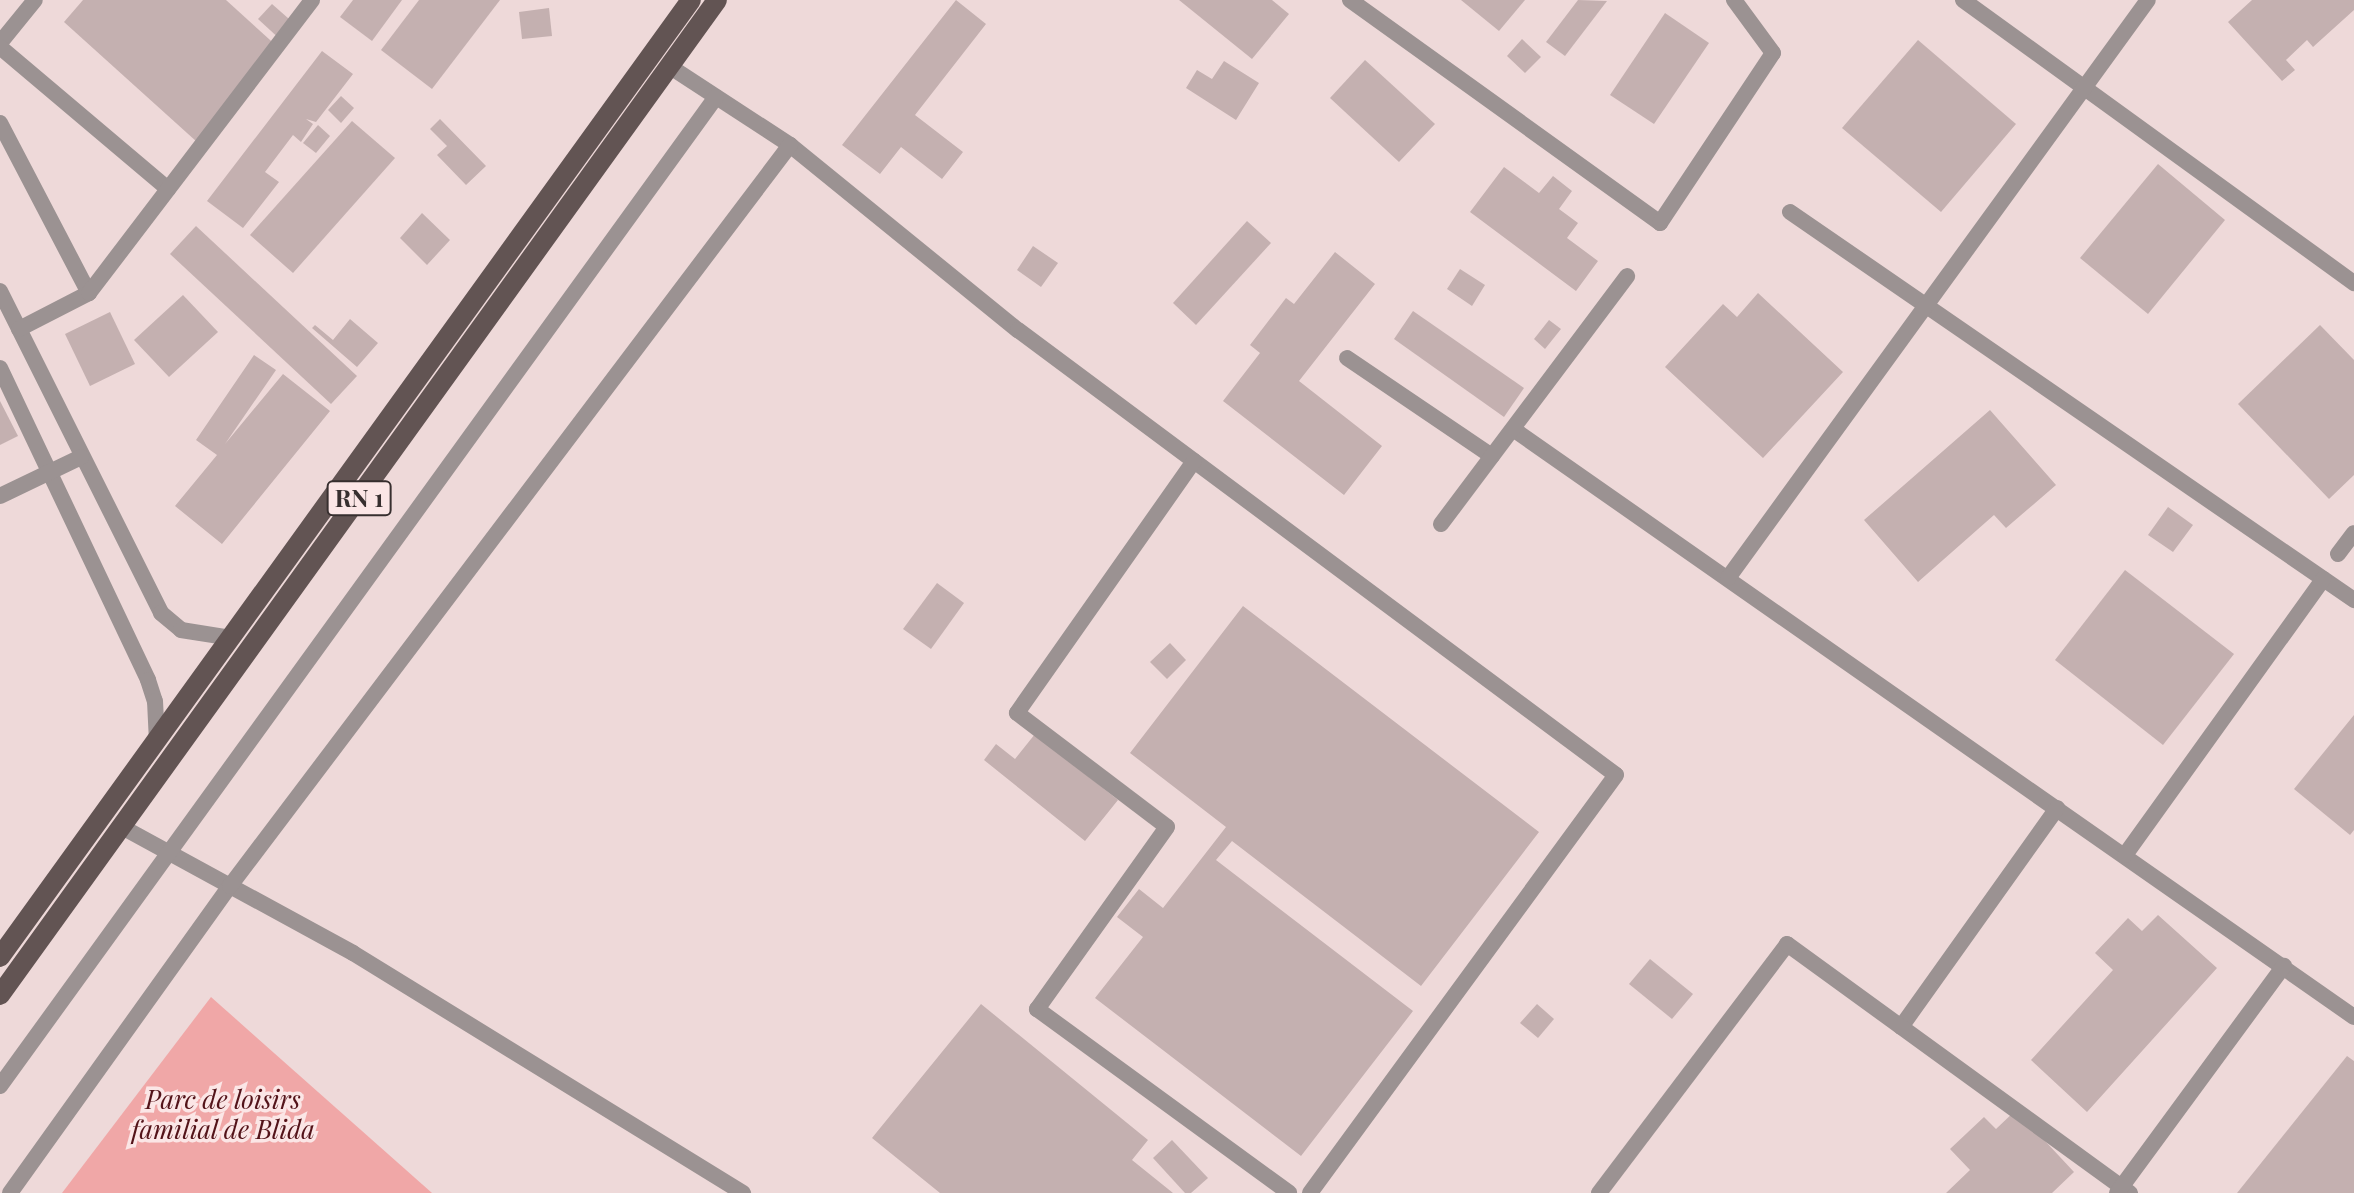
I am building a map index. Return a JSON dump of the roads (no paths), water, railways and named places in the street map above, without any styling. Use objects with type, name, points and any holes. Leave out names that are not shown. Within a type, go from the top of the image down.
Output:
[{"type":"main road","name":"RN 1","points":[[0,957],[691,0]]},
{"type":"main road","name":"RN 1","points":[[0,995],[717,0]]},
{"type":"lane","points":[[35,0],[0,45],[168,189]]},
{"type":"lane","points":[[19,329],[89,293],[311,0]]},
{"type":"lane","points":[[1350,0],[1660,223],[1773,53],[1734,0]]},
{"type":"lane","points":[[1963,0],[2087,85],[2354,283]]},
{"type":"lane","points":[[1728,578],[2148,0]]},
{"type":"lane","points":[[669,66],[790,145],[1018,330],[1616,775],[1310,1193]]},
{"type":"lane","points":[[0,1086],[716,97]]},
{"type":"lane","points":[[0,123],[89,293]]},
{"type":"lane","points":[[10,1193],[230,886],[790,145]]},
{"type":"lane","points":[[1790,212],[2354,600]]},
{"type":"lane","points":[[1441,524],[1627,276]]},
{"type":"lane","points":[[0,291],[161,613],[181,630],[232,638]]},
{"type":"lane","points":[[1347,358],[1492,456]]},
{"type":"lane","points":[[0,368],[148,680],[155,701],[157,742]]},
{"type":"lane","points":[[1513,429],[2354,1017]]},
{"type":"lane","points":[[0,496],[81,457]]},
{"type":"lane","points":[[1194,461],[1017,713],[1167,827],[1037,1009],[1289,1193]]},
{"type":"lane","points":[[2338,554],[2354,533]]},
{"type":"lane","points":[[2125,855],[2323,579]]},
{"type":"lane","points":[[1901,1027],[2057,808]]},
{"type":"lane","points":[[122,827],[353,953],[743,1193]]},
{"type":"lane","points":[[1599,1193],[1787,944],[2123,1191],[2284,966]]},
{"type":"park label","name":"Parc de loisirs familial de Blida","points":[[223,1114]]}]
